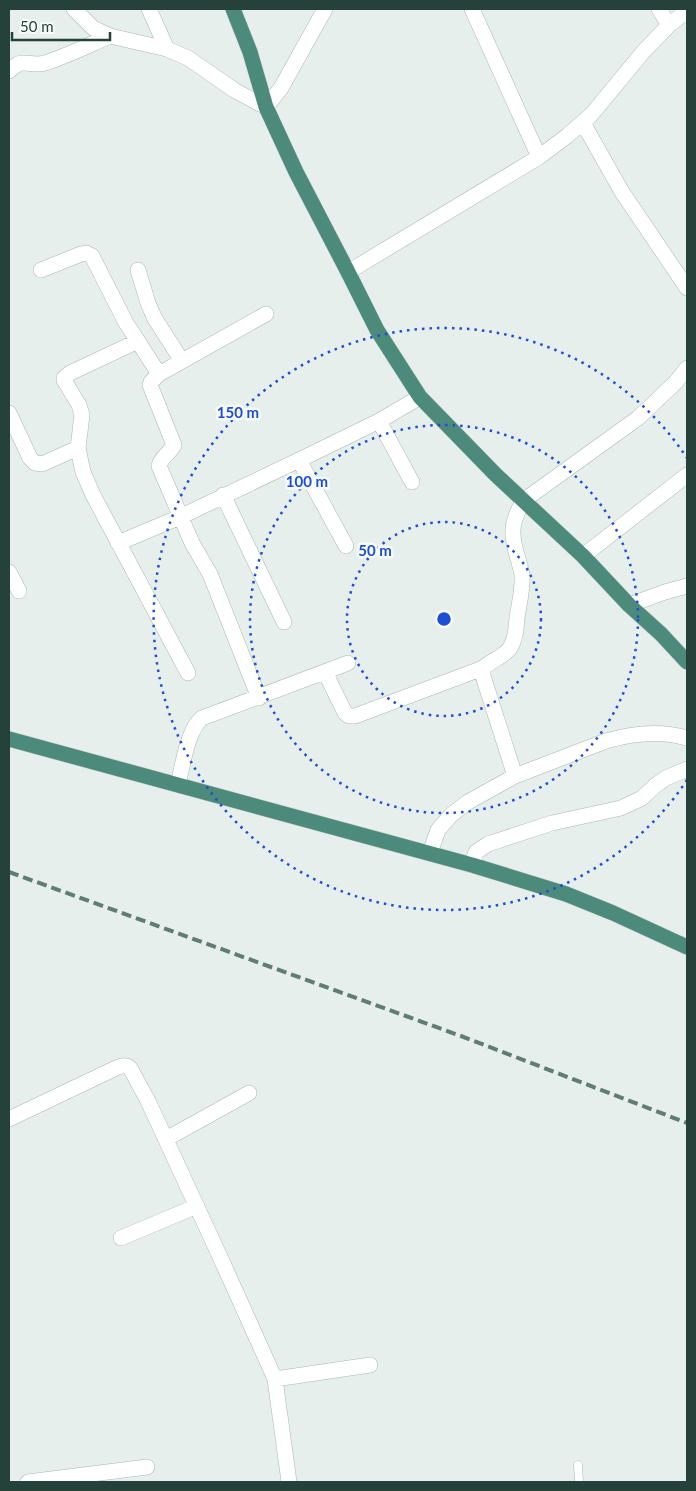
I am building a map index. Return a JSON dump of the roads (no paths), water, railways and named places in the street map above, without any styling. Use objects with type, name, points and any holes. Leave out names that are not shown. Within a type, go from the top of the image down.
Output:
[{"type":"highway","points":[[233,9],[250,52],[266,107],[296,172],[377,330],[420,397],[523,501],[584,556],[629,605],[661,634],[687,662]]},
{"type":"highway","points":[[9,739],[472,865],[566,894],[687,947]]},
{"type":"street","points":[[74,9],[93,28],[110,36],[166,49],[188,58],[234,90],[266,107],[281,88],[324,9]]},
{"type":"street","points":[[148,9],[166,49]]},
{"type":"street","points":[[472,9],[539,157]]},
{"type":"street","points":[[660,9],[669,25]]},
{"type":"street","points":[[348,272],[539,157],[567,136],[591,116],[644,51],[669,25],[687,12]]},
{"type":"street","points":[[9,71],[18,64],[42,64],[54,60],[110,36]]},
{"type":"street","points":[[582,123],[622,192],[681,267],[687,288]]},
{"type":"street","points":[[41,270],[80,254],[86,253],[92,256],[126,323],[159,374]]},
{"type":"street","points":[[138,270],[148,303],[182,361]]},
{"type":"street","points":[[259,698],[210,574],[196,552],[159,466],[161,459],[174,445],[150,390],[150,385],[159,374],[266,314]]},
{"type":"street","points":[[138,341],[70,373],[64,378],[65,384],[79,405],[82,415],[78,448],[83,472],[118,543],[188,673]]},
{"type":"street","points":[[325,672],[345,713],[349,716],[354,716],[483,668],[506,653],[515,637],[522,587],[522,576],[512,534],[514,522],[523,501],[638,418],[676,382],[687,368]]},
{"type":"street","points":[[118,543],[180,517],[299,460],[379,421],[420,397]]},
{"type":"street","points":[[9,413],[30,458],[35,463],[42,464],[78,448]]},
{"type":"street","points":[[379,421],[412,482]]},
{"type":"street","points":[[299,460],[346,546]]},
{"type":"street","points":[[584,556],[687,475]]},
{"type":"street","points":[[223,495],[284,622]]},
{"type":"street","points":[[9,572],[19,591]]},
{"type":"street","points":[[629,605],[687,586]]},
{"type":"street","points":[[178,784],[191,734],[197,722],[208,715],[259,698],[348,663]]},
{"type":"street","points":[[483,668],[483,676],[515,776]]},
{"type":"street","points":[[430,853],[438,830],[451,815],[468,802],[515,776],[621,737],[658,733],[674,734],[687,738]]},
{"type":"street","points":[[472,865],[476,852],[488,844],[552,824],[621,808],[642,798],[666,778],[687,769]]},
{"type":"street","points":[[9,1119],[116,1068],[127,1066],[133,1072],[197,1206],[275,1380],[289,1482]]},
{"type":"street","points":[[166,1140],[249,1093]]},
{"type":"street","points":[[121,1238],[197,1206]]},
{"type":"street","points":[[275,1380],[370,1365]]},
{"type":"street","points":[[28,1482],[111,1477],[147,1467]]},
{"type":"lane","points":[[578,1465],[579,1482]]},
{"type":"railway","points":[[9,872],[461,1036],[687,1123]]}]
